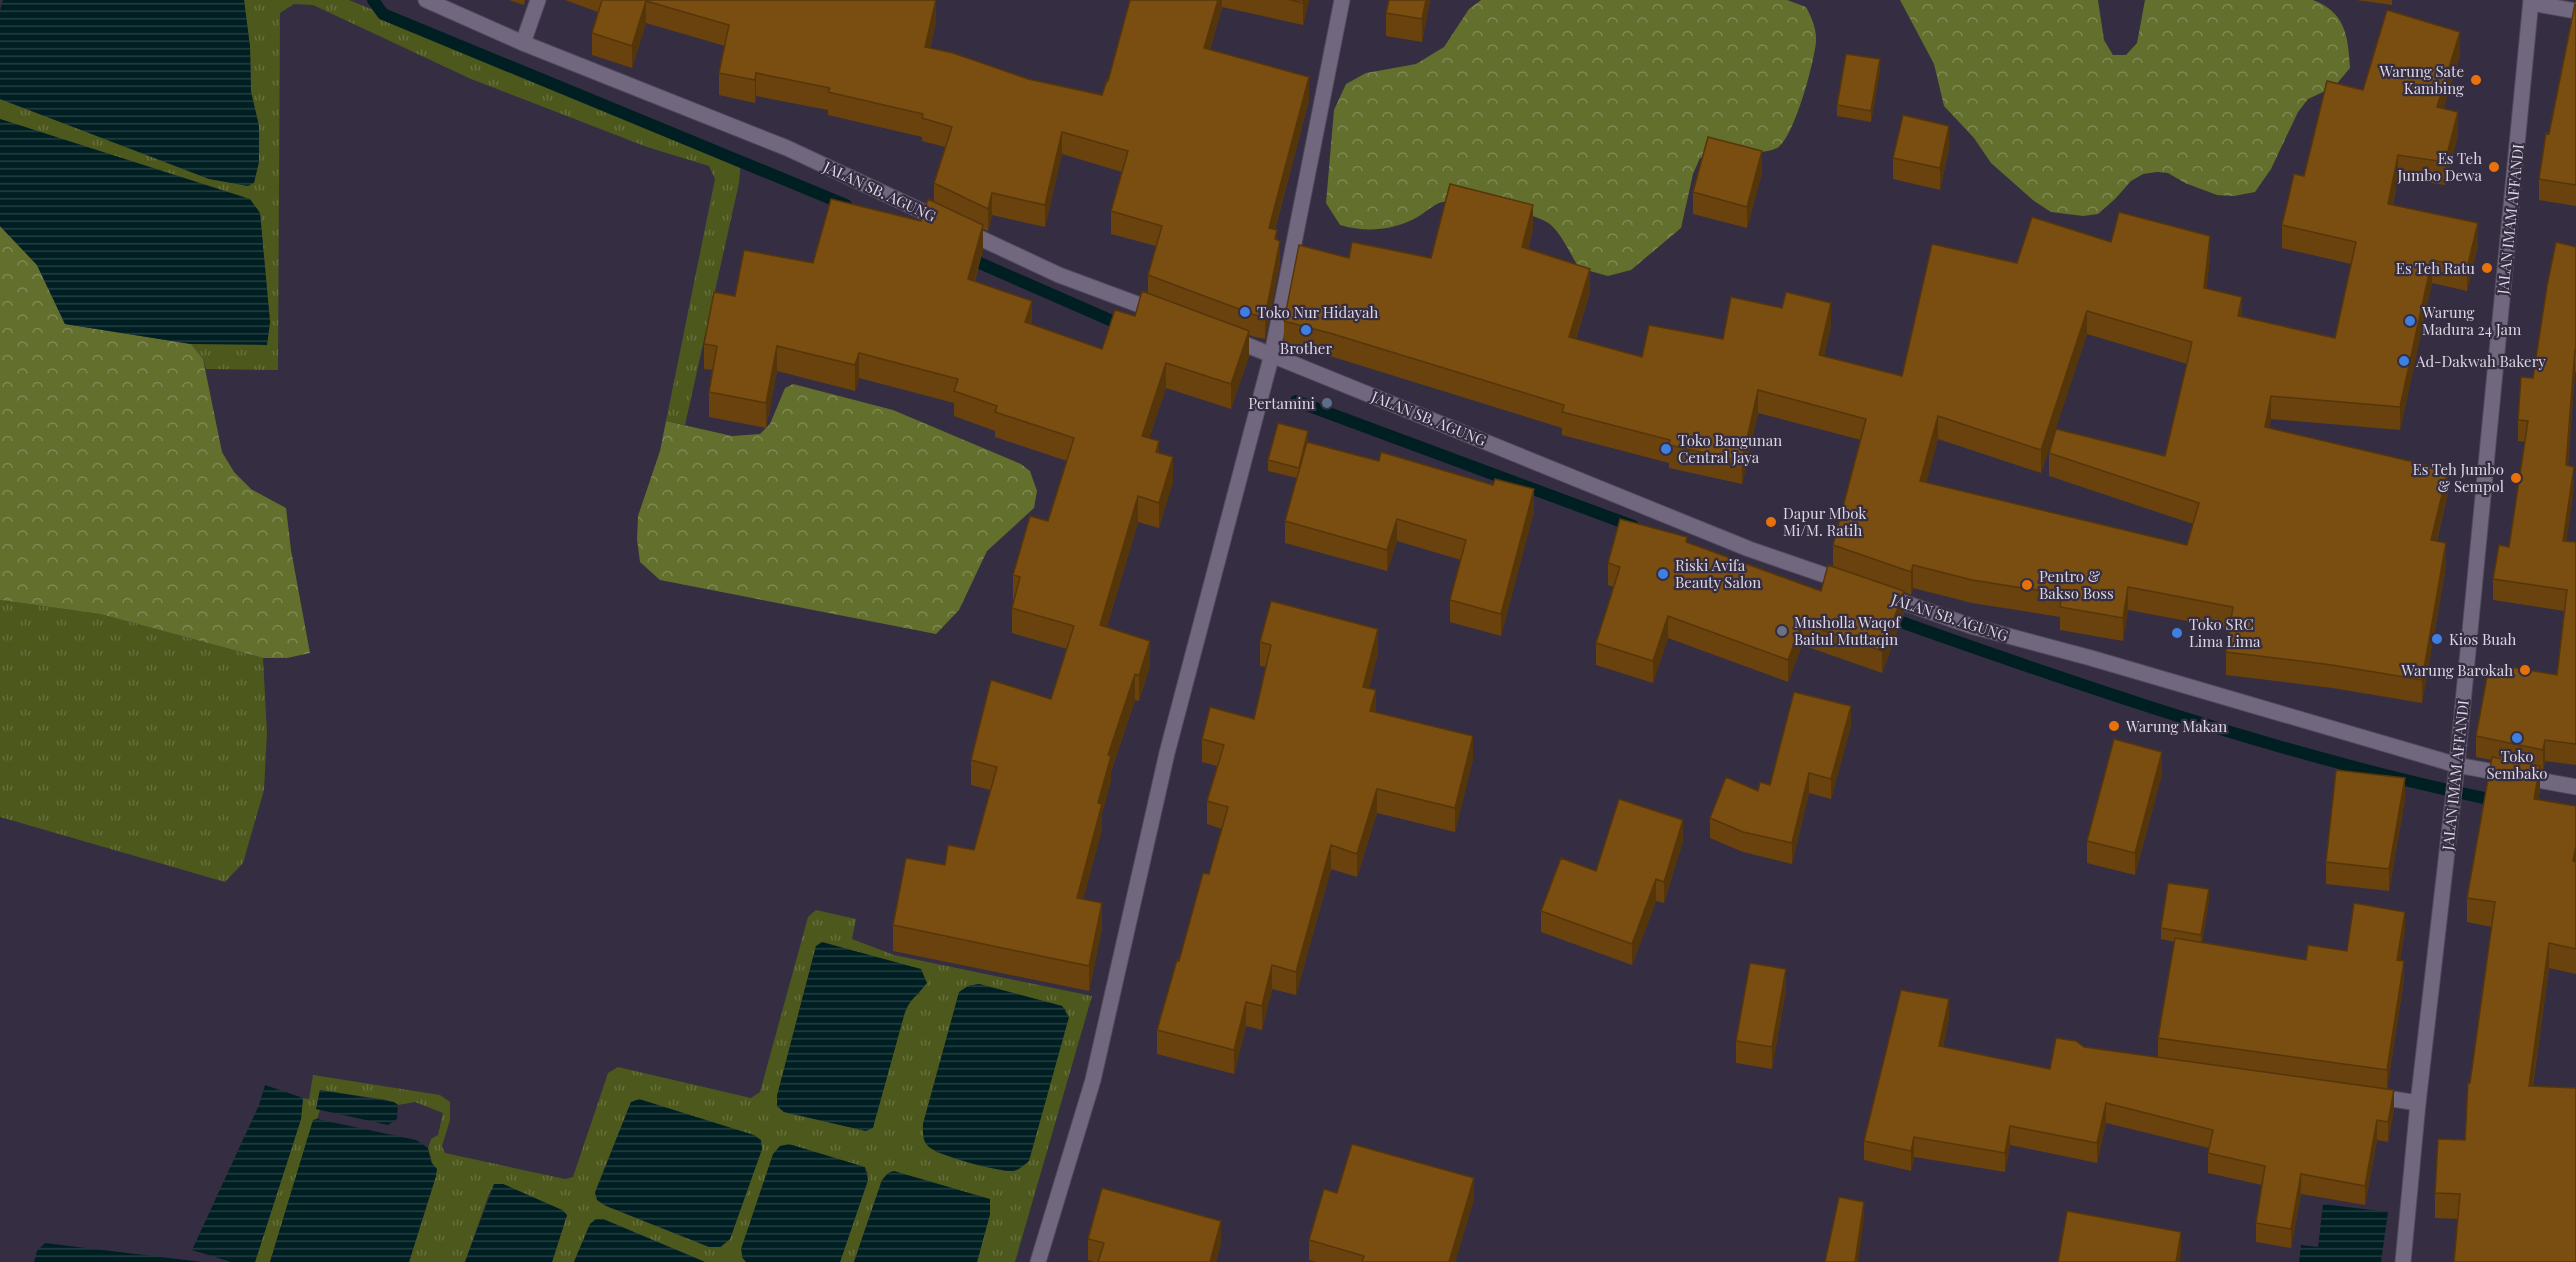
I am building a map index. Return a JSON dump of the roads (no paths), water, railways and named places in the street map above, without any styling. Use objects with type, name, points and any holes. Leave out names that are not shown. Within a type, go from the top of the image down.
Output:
[{"type":"street","name":"JALAN SB. AGUNG","points":[[426,0],[523,43],[787,148],[1059,275],[1171,317]]},
{"type":"street","points":[[523,43],[538,0]]},
{"type":"street","points":[[1038,1262],[1093,1080],[1167,753],[1272,354],[1342,0]]},
{"type":"street","points":[[2531,2],[2576,11]]},
{"type":"street","name":"JALAN IMAM AFFANDI","points":[[2403,1262],[2418,1102],[2457,765],[2531,2]]},
{"type":"street","name":"JALAN SB. AGUNG","points":[[1216,333],[1749,549],[1971,626],[2091,658],[2457,765],[2576,787]]},
{"type":"street","points":[[2361,1095],[2418,1102]]},
{"type":"waterway","points":[[373,0],[383,14],[846,205]]},
{"type":"waterway","points":[[966,257],[1126,327]]},
{"type":"waterway","points":[[1296,401],[1633,526]]},
{"type":"waterway","points":[[1887,617],[2113,695],[2266,743],[2420,784],[2498,801]]},
{"type":"place","name":"Warung Sate Kambing","points":[[2476,80]]},
{"type":"place","name":"Es Teh Jumbo Dewa","points":[[2494,167]]},
{"type":"place","name":"Es Teh Ratu","points":[[2487,268]]},
{"type":"place","name":"Toko Nur Hidayah","points":[[1245,312]]},
{"type":"place","name":"Warung Madura 24 Jam","points":[[2410,321]]},
{"type":"place","name":"Brother","points":[[1306,330]]},
{"type":"place","name":"Ad-Dakwah Bakery","points":[[2404,361]]},
{"type":"place","name":"Pertamini","points":[[1327,403]]},
{"type":"place","name":"Toko Bangunan Central Jaya","points":[[1666,449]]},
{"type":"place","name":"Es Teh Jumbo & Sempol","points":[[2516,478]]},
{"type":"place","name":"Dapur Mbok Mi/M. Ratih","points":[[1771,522]]},
{"type":"place","name":"Riski Avifa Beauty Salon","points":[[1663,574]]},
{"type":"place","name":"Pentro & Bakso Boss","points":[[2027,585]]},
{"type":"place","name":"Musholla Waqof Baitul Muttaqin","points":[[1782,631]]},
{"type":"place","name":"Toko SRC Lima Lima","points":[[2177,633]]},
{"type":"place","name":"Kios Buah","points":[[2437,639]]},
{"type":"place","name":"Warung Barokah","points":[[2525,670]]},
{"type":"place","name":"Warung Makan","points":[[2114,726]]},
{"type":"place","name":"Toko Sembako","points":[[2517,738]]}]
